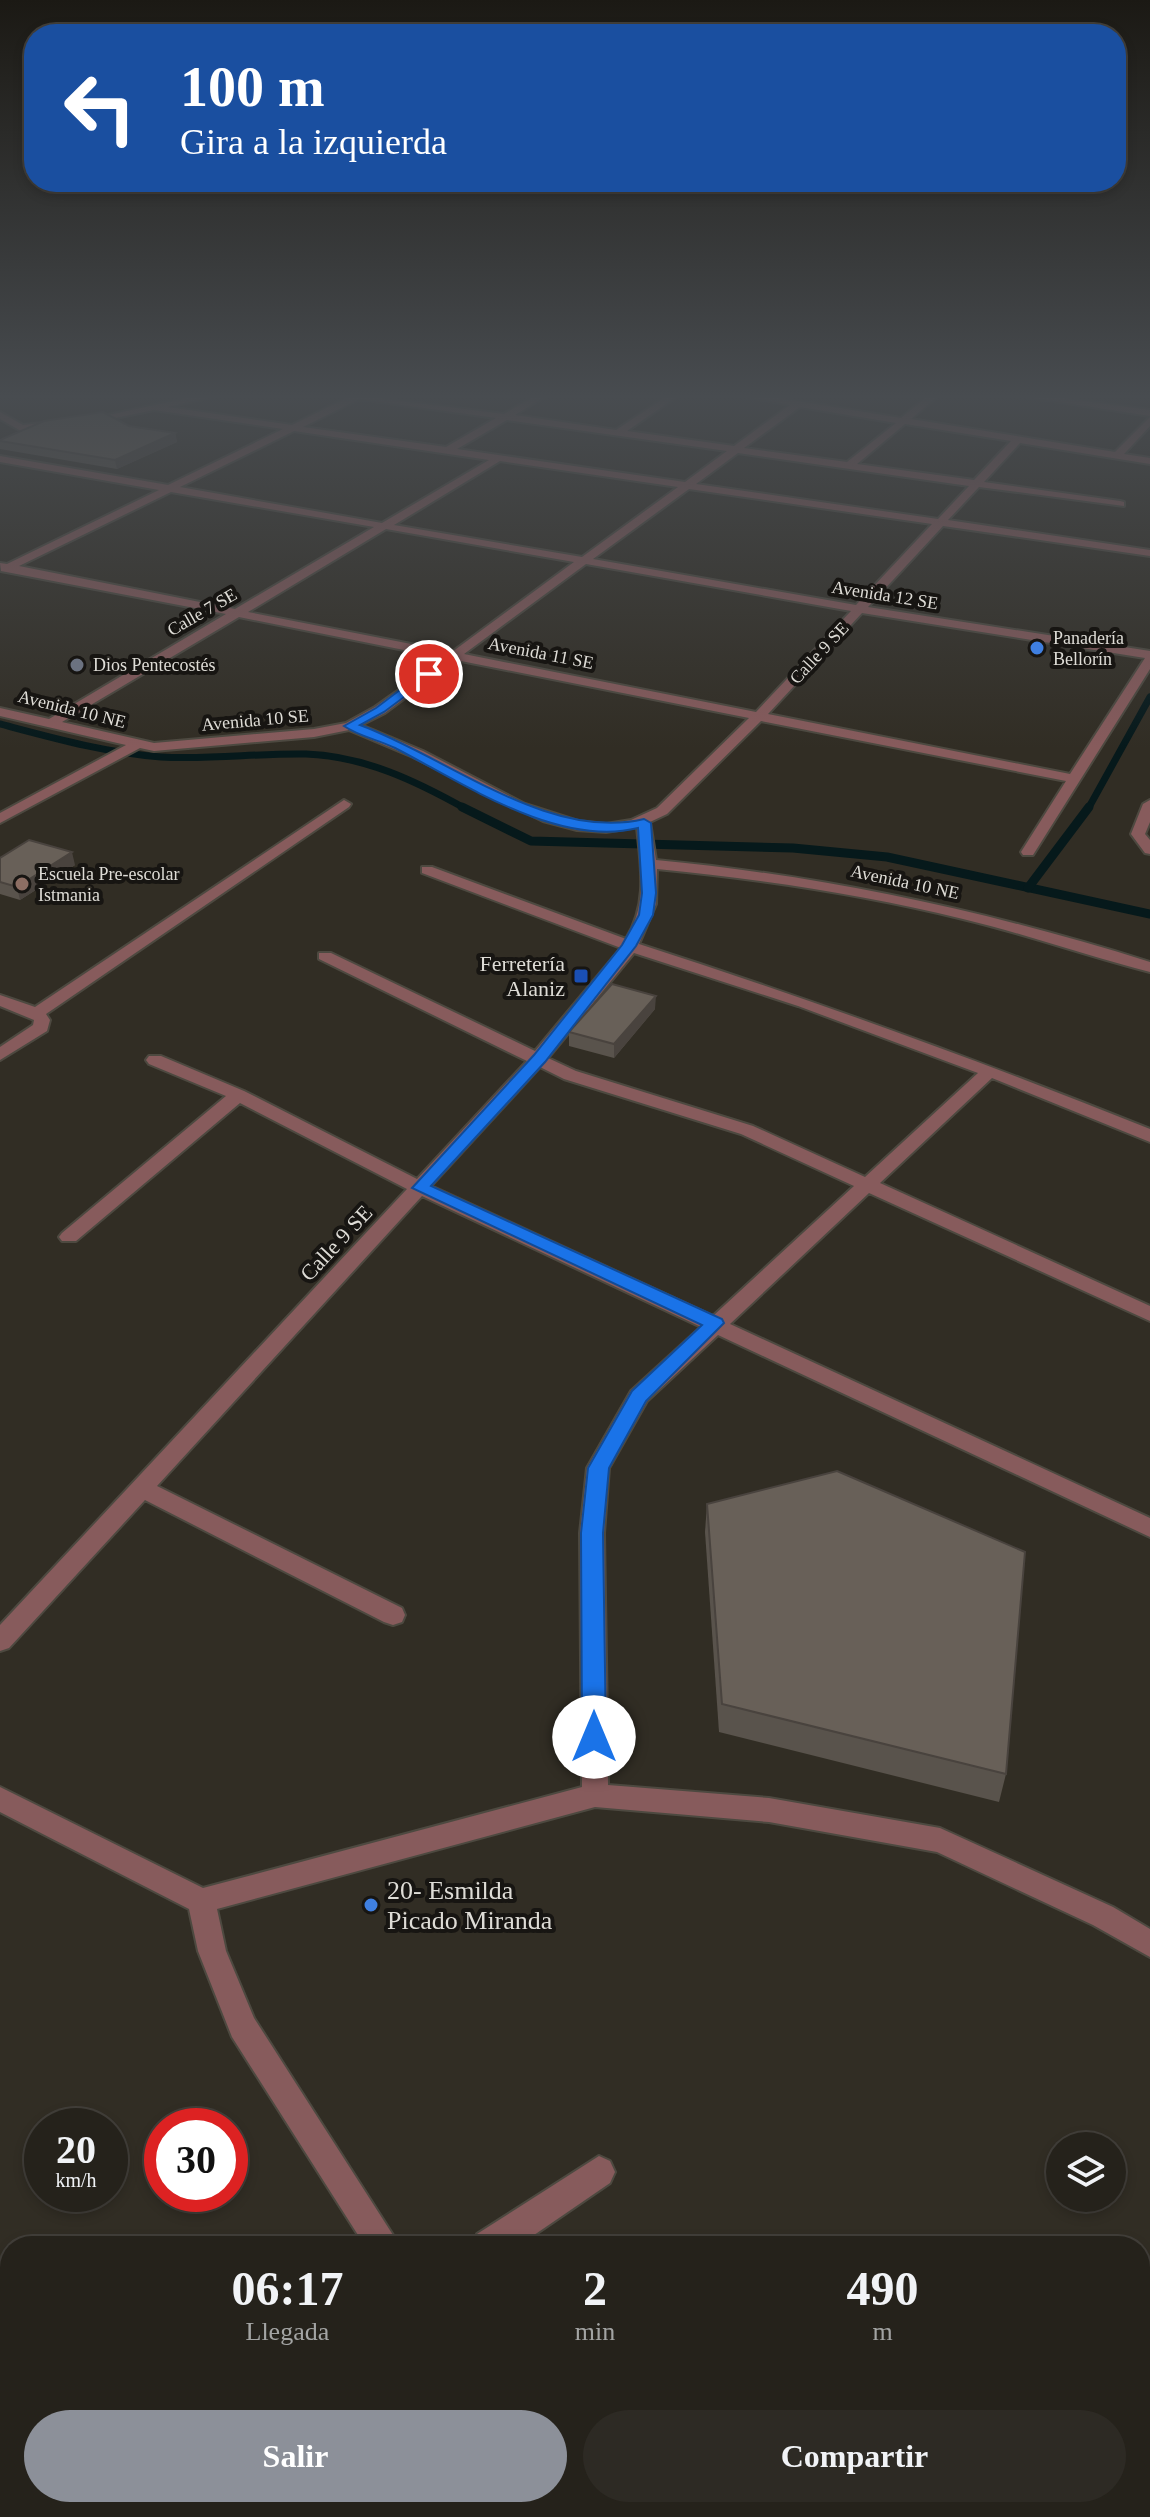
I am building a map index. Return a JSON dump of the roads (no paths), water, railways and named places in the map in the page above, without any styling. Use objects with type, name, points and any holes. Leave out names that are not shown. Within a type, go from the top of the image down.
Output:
[{"type":"street","points":[[3,568],[121,512]]},
{"type":"street","name":"Avenida 12 SE","points":[[308,512],[1150,657]]},
{"type":"street","name":"Calle 7 SE","points":[[50,724],[409,512]]},
{"type":"street","points":[[350,726],[380,710],[649,512]]},
{"type":"street","points":[[873,512],[1150,553]]},
{"type":"street","name":"Calle 9 SE","points":[[0,1641],[539,1058],[629,946],[646,915],[649,893],[646,842],[662,811],[759,716],[950,512]]},
{"type":"street","name":"Avenida 11 SE","points":[[3,568],[1074,779]]},
{"type":"street","points":[[1028,852],[1150,657]]},
{"type":"street","name":"Avenida 10 NE","points":[[0,712],[130,748]]},
{"type":"street","points":[[350,726],[389,740],[538,815],[597,828],[621,829],[646,842]]},
{"type":"street","name":"Avenida 10 SE","points":[[130,748],[239,741],[350,726]]},
{"type":"street","points":[[0,819],[130,748]]},
{"type":"street","points":[[37,1013],[344,804]]},
{"type":"street","points":[[1146,846],[1138,834],[1150,804]]},
{"type":"street","name":"Avenida 10 NE","points":[[646,842],[766,875],[943,909],[1088,947],[1150,967]]},
{"type":"street","points":[[427,870],[629,946],[804,1002],[990,1071],[1150,1136]]},
{"type":"street","points":[[325,956],[570,1075],[747,1130],[1150,1314]]},
{"type":"street","points":[[0,1000],[37,1013],[42,1020],[41,1027],[0,1055]]},
{"type":"street","points":[[155,1060],[238,1095],[420,1188],[1150,1528]]},
{"type":"street","points":[[595,1795],[592,1533],[598,1468],[639,1396],[990,1071]]},
{"type":"street","points":[[69,1237],[238,1095]]},
{"type":"street","points":[[140,1487],[393,1615]]},
{"type":"street","points":[[0,1799],[201,1901],[595,1795],[769,1810],[940,1840],[1103,1916],[1150,1944]]},
{"type":"street","points":[[201,1901],[212,1951],[243,2027],[378,2236]]},
{"type":"street","points":[[504,2236],[599,2172]]},
{"type":"waterway","points":[[1088,809],[1150,697]]},
{"type":"waterway","points":[[0,724],[140,755],[197,758],[270,754],[327,756],[389,772],[465,809]]},
{"type":"waterway","points":[[1028,888],[1089,807]]},
{"type":"waterway","points":[[465,809],[531,841],[793,848],[887,857],[1028,888]]},
{"type":"waterway","points":[[1028,888],[1150,914]]},
{"type":"place","name":"Panadería Bellorín","points":[[1037,648]]},
{"type":"place","name":"Dios Pentecostés","points":[[77,665]]},
{"type":"place","name":"Escuela Pre-escolar Istmania","points":[[22,884]]},
{"type":"place","name":"Ferretería Alaniz","points":[[581,976]]},
{"type":"place","name":"20- Esmilda Picado Miranda","points":[[371,1905]]}]
